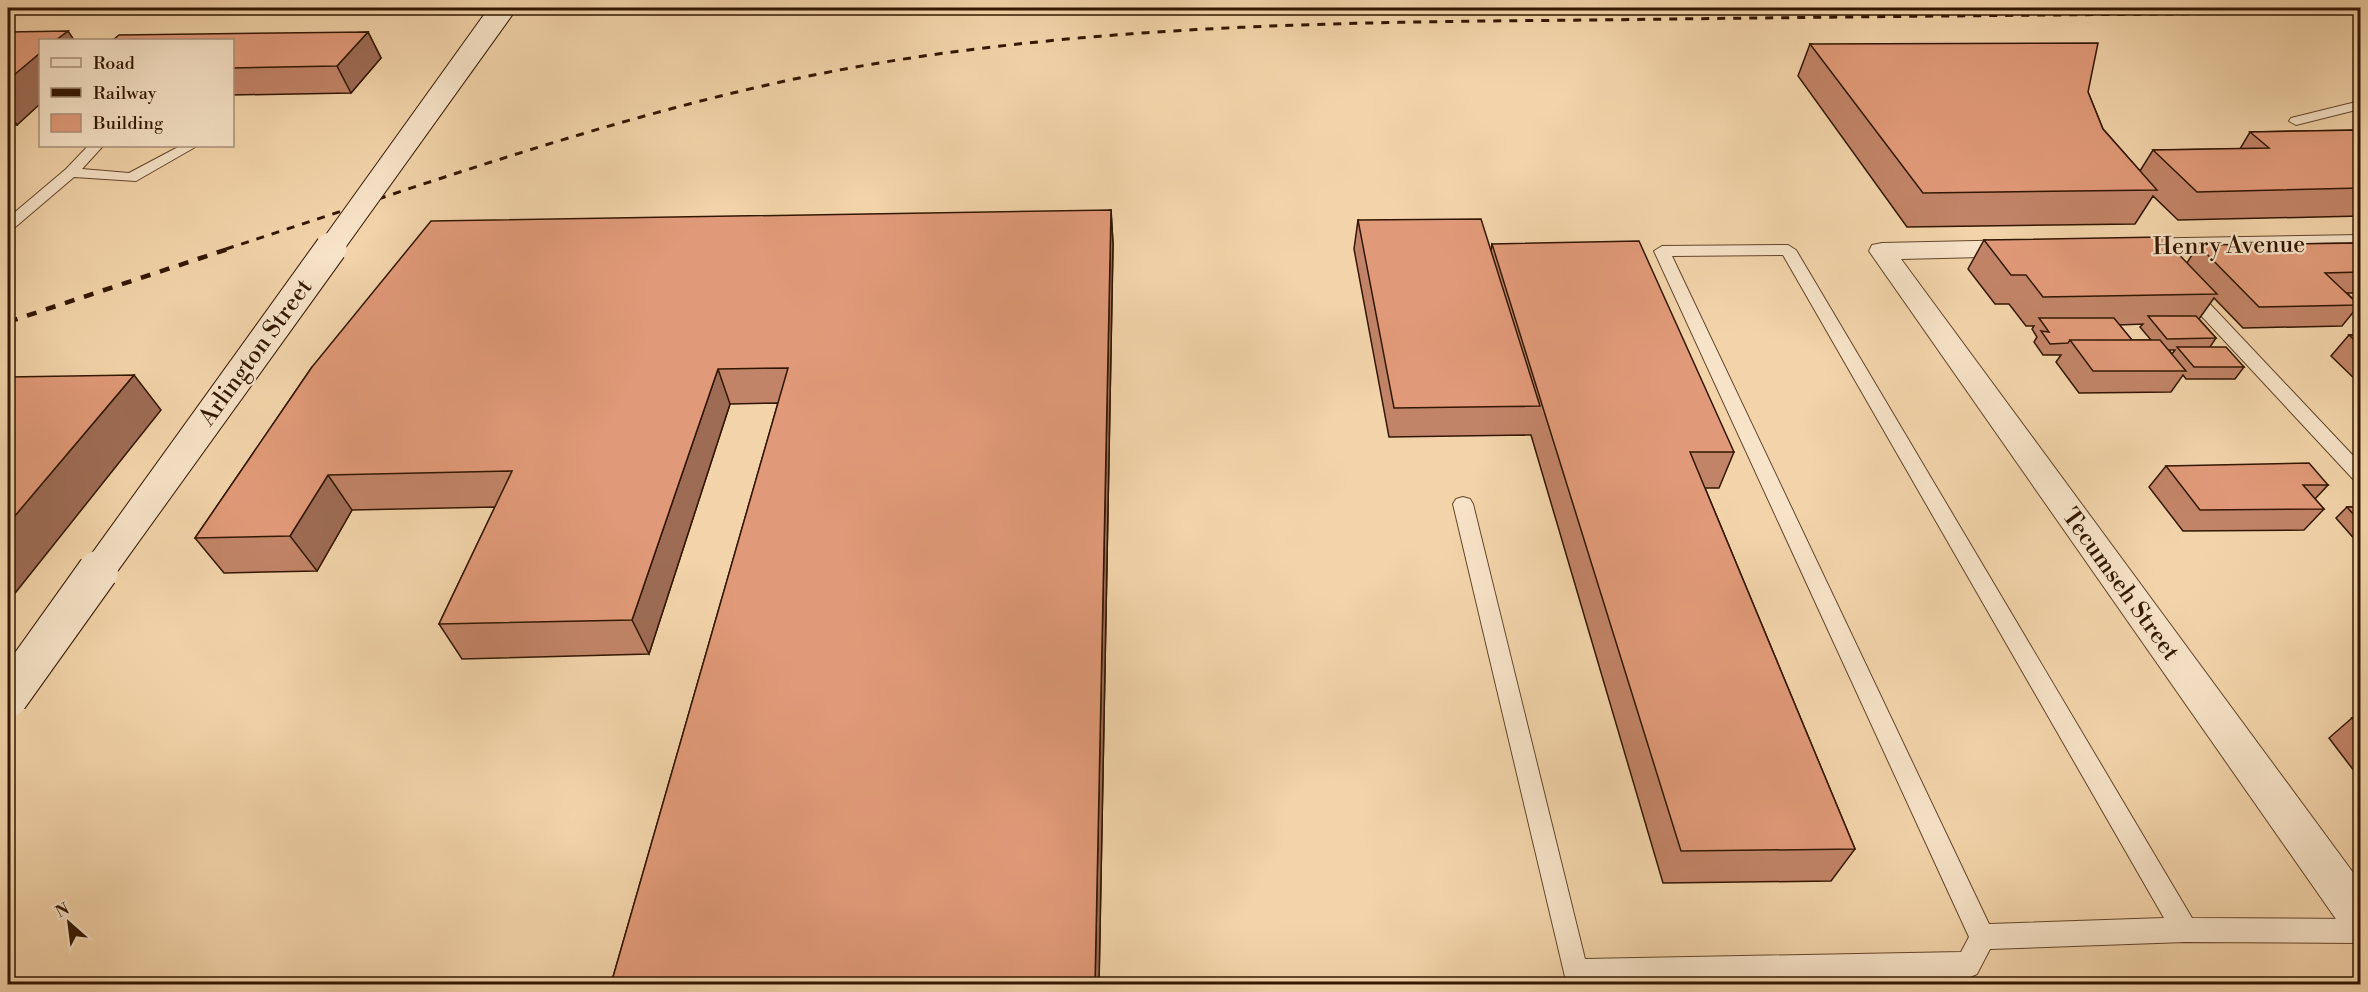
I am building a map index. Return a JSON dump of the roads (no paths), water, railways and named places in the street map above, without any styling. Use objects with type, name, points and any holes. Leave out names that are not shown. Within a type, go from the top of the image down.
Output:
[{"type":"street","name":"Arlington Street","points":[[8,697],[503,8]]},
{"type":"street","name":"Henry Avenue","points":[[2101,247],[2154,255],[2361,243]]},
{"type":"street","name":"Tecumseh Street","points":[[2043,248],[1882,251],[2361,917]]},
{"type":"lane","points":[[2296,121],[2361,105]]},
{"type":"lane","points":[[8,226],[71,172],[95,147]]},
{"type":"lane","points":[[71,172],[131,178],[188,147]]},
{"type":"lane","points":[[1982,937],[1662,251],[1788,250],[2185,930]]},
{"type":"lane","points":[[2178,280],[2361,474]]},
{"type":"lane","points":[[1464,504],[1575,972],[1968,965],[1982,937]]},
{"type":"lane","points":[[1982,937],[2185,930],[2361,931]]},
{"type":"railway","points":[[226,249],[543,146],[704,100],[867,65],[957,51],[1138,33],[1320,24],[2272,13],[2360,10]]},
{"type":"railway","points":[[8,322],[231,248]]}]
